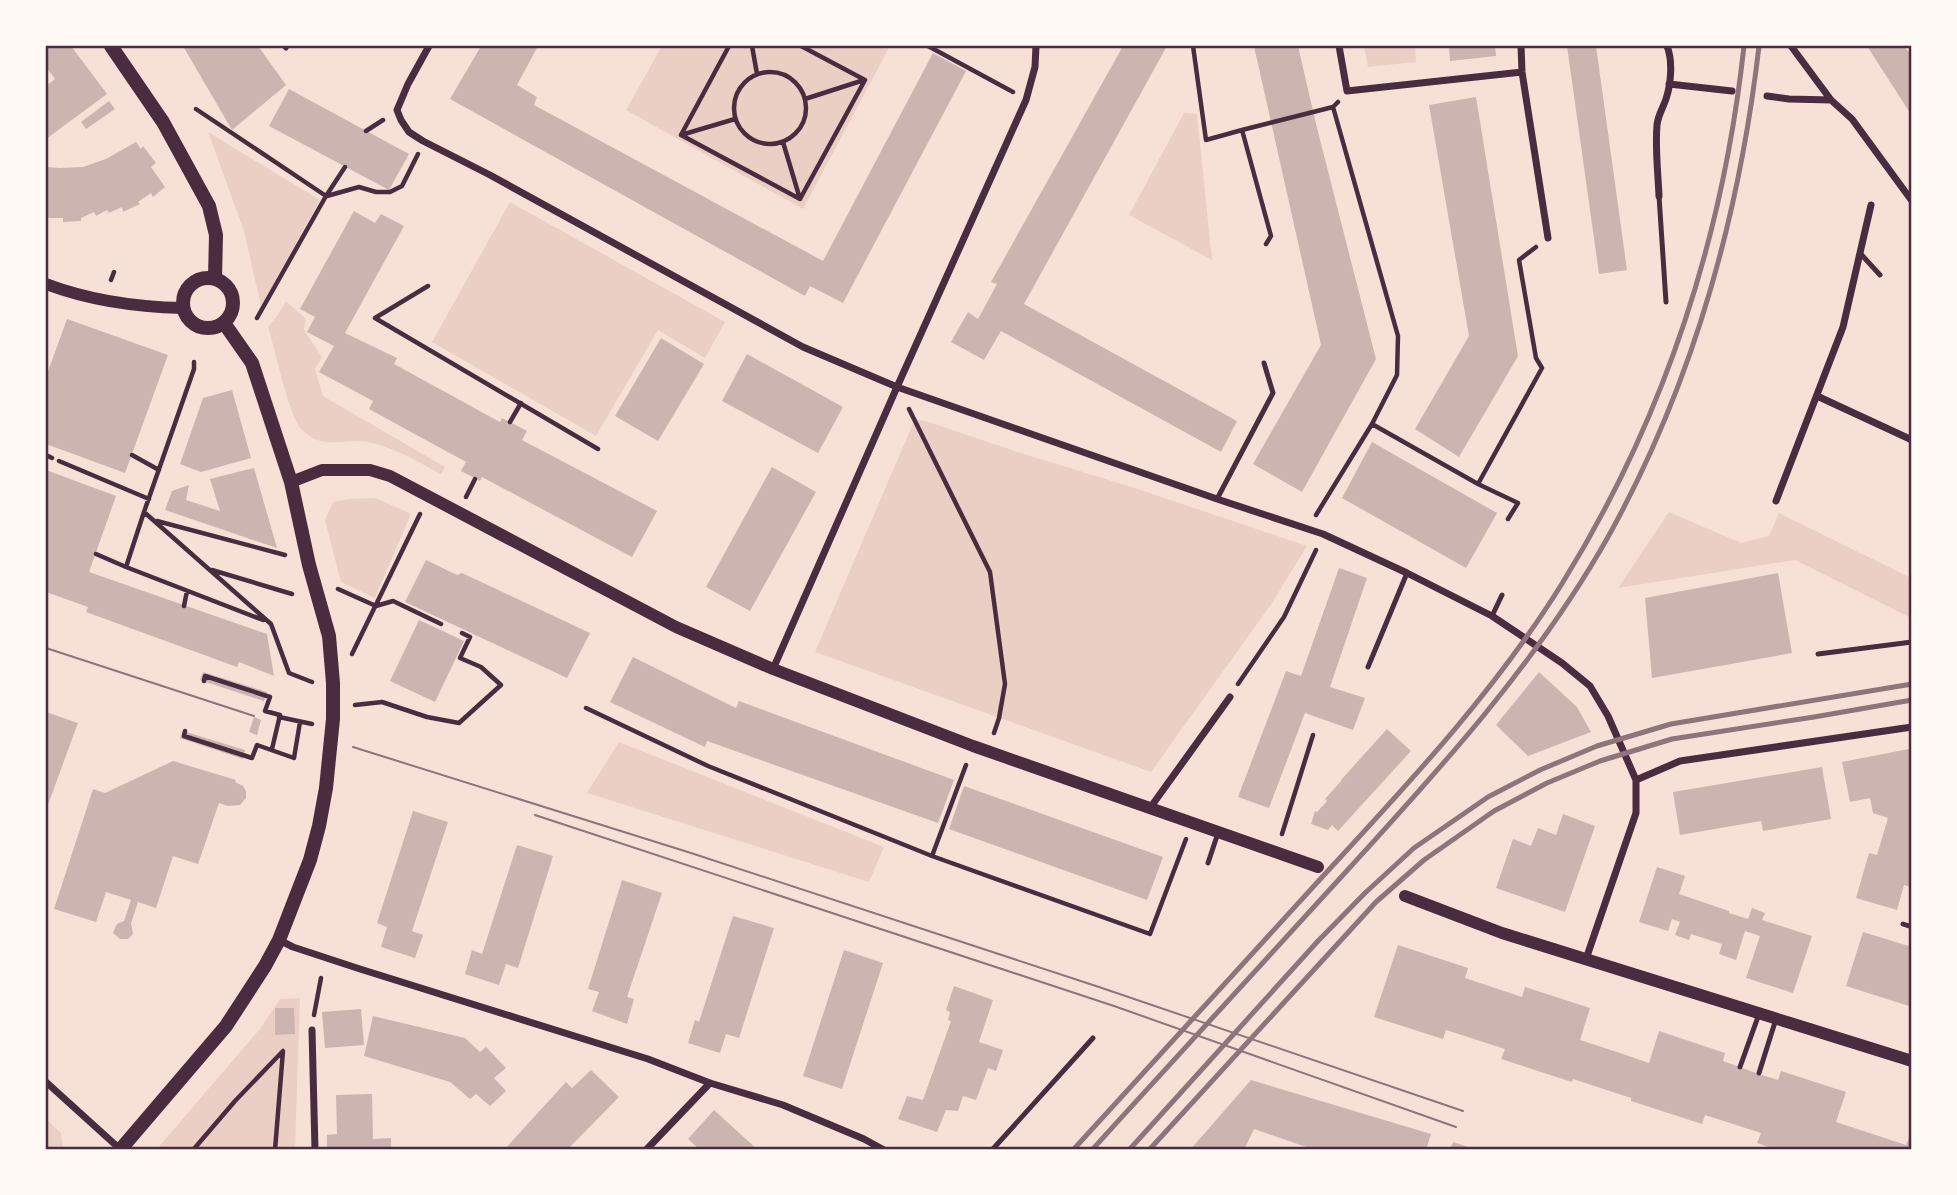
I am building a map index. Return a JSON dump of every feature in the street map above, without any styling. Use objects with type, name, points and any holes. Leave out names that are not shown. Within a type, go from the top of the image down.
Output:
[{"type":"main road","points":[[111,46],[163,122],[209,206],[216,234],[215,278]]},
{"type":"main road","points":[[215,278],[225,283],[232,292],[234,303],[231,315],[224,323],[210,328],[202,328],[190,321],[183,308],[185,291],[198,279],[215,278]]},
{"type":"main road","points":[[120,1149],[226,1026],[251,990],[279,940],[310,860],[326,789],[334,682],[329,636],[309,565],[291,482],[252,363],[224,323]]},
{"type":"street","points":[[429,46],[397,110],[410,132],[423,141],[803,347],[897,387],[1323,534],[1492,616],[1562,663],[1590,686],[1608,716],[1636,780],[1636,813],[1586,960]]},
{"type":"street","points":[[773,670],[1026,100],[1035,67],[1036,46]]},
{"type":"street","points":[[1339,46],[1347,91],[1522,72]]},
{"type":"street","points":[[1521,46],[1522,72],[1548,238]]},
{"type":"street","points":[[1659,196],[1657,124],[1668,84],[1671,55],[1667,46]]},
{"type":"street","points":[[1791,46],[1831,100],[1852,119],[1912,201]]},
{"type":"street","points":[[1668,84],[1732,91]]},
{"type":"street","points":[[1767,96],[1831,100]]},
{"type":"street","points":[[1776,501],[1843,327],[1871,205]]},
{"type":"street","points":[[46,284],[105,302],[183,308]]},
{"type":"street","points":[[1817,396],[1912,440]]},
{"type":"street","points":[[291,482],[322,470],[370,470],[390,475],[656,617],[773,670],[988,752],[1318,867]]},
{"type":"street","points":[[1150,808],[1230,697]]},
{"type":"street","points":[[1636,780],[1680,761],[1912,727]]},
{"type":"street","points":[[1405,896],[1502,933],[1912,1061]]},
{"type":"street","points":[[279,940],[360,970],[648,1059],[710,1083],[783,1105],[884,1150]]},
{"type":"street","points":[[312,1030],[315,1150]]},
{"type":"street","points":[[46,1082],[120,1149]]},
{"type":"street","points":[[646,1150],[710,1083]]},
{"type":"lane","points":[[1659,196],[1666,302]]},
{"type":"lane","points":[[1860,253],[1880,275]]},
{"type":"lane","points":[[1217,499],[1273,393],[1265,363]]},
{"type":"lane","points":[[1368,667],[1407,573]]},
{"type":"lane","points":[[1492,616],[1502,595]]},
{"type":"lane","points":[[1818,654],[1912,642]]},
{"type":"lane","points":[[1208,863],[1218,832]]},
{"type":"lane","points":[[1903,924],[1912,927]]},
{"type":"lane","points":[[1740,1067],[1759,1014]]},
{"type":"lane","points":[[1759,1073],[1776,1020]]},
{"type":"lane","points":[[992,1150],[1093,1038]]},
{"type":"path","points":[[681,135],[729,46]]},
{"type":"path","points":[[752,46],[757,74]]},
{"type":"path","points":[[801,46],[865,80]]},
{"type":"path","points":[[928,46],[1026,100]]},
{"type":"path","points":[[1193,46],[1206,140],[1333,107],[1347,91]]},
{"type":"path","points":[[777,72],[787,76],[795,82],[805,99],[806,110],[799,130],[783,142],[771,145],[759,143],[740,129],[735,119],[735,97],[740,87],[757,74],[777,72]]},
{"type":"path","points":[[800,199],[865,80]]},
{"type":"path","points":[[805,99],[865,80]]},
{"type":"path","points":[[1308,528],[1372,424],[1396,375],[1398,336],[1333,107]]},
{"type":"path","points":[[196,109],[326,196],[359,187],[376,192],[390,192],[402,186],[411,173]]},
{"type":"path","points":[[681,135],[735,119]]},
{"type":"path","points":[[1242,130],[1270,236],[1266,244]]},
{"type":"path","points":[[681,135],[800,199]]},
{"type":"path","points":[[783,142],[800,199]]},
{"type":"path","points":[[257,318],[345,167]]},
{"type":"path","points":[[1478,484],[1542,368],[1536,358],[1519,260]]},
{"type":"path","points":[[111,280],[114,272]]},
{"type":"path","points":[[428,286],[375,318],[598,449]]},
{"type":"path","points":[[126,567],[194,369],[194,362]]},
{"type":"path","points":[[897,387],[990,572],[1005,684],[999,718],[988,752]]},
{"type":"path","points":[[510,422],[520,404]]},
{"type":"path","points":[[1372,424],[1478,484],[1518,503],[1508,519]]},
{"type":"path","points":[[46,455],[52,458]]},
{"type":"path","points":[[132,455],[159,470]]},
{"type":"path","points":[[60,461],[149,499]]},
{"type":"path","points":[[144,512],[269,623],[289,673],[312,682]]},
{"type":"path","points":[[351,654],[421,513]]},
{"type":"path","points":[[156,521],[285,555]]},
{"type":"path","points":[[1230,697],[1284,617],[1323,534]]},
{"type":"path","points":[[96,554],[269,623]]},
{"type":"path","points":[[209,569],[292,594]]},
{"type":"path","points":[[337,589],[376,606],[393,601],[441,624]]},
{"type":"path","points":[[184,606],[187,591]]},
{"type":"path","points":[[355,705],[382,702],[427,717],[459,723],[501,685],[481,667],[460,658],[470,638],[462,633]]},
{"type":"path","points":[[204,681],[205,677],[270,697],[265,711],[280,716],[279,718],[308,724]]},
{"type":"path","points":[[586,708],[708,766],[932,856],[1150,934],[1192,823]]},
{"type":"path","points":[[272,750],[279,718]]},
{"type":"path","points":[[185,731],[184,736],[252,758],[257,745],[294,758],[300,722]]},
{"type":"path","points":[[1276,853],[1313,735]]},
{"type":"path","points":[[932,856],[972,746]]},
{"type":"path","points":[[312,1030],[321,978]]},
{"type":"path","points":[[193,1150],[283,1051],[275,1150]]},
{"type":"shaded area","points":[[662,46],[890,46],[803,209],[626,110]]},
{"type":"shaded area","points":[[1364,46],[1415,46],[1416,62],[1368,67]]},
{"type":"shaded area","points":[[1184,113],[1197,114],[1212,260],[1129,215]]},
{"type":"shaded area","points":[[208,132],[320,200],[261,306],[244,231]]},
{"type":"shaded area","points":[[510,202],[725,322],[705,358],[658,330],[596,436],[432,342]]},
{"type":"shaded area","points":[[286,301],[306,319],[304,330],[322,357],[315,369],[323,396],[445,467],[441,474],[407,456],[372,443],[326,442],[301,429],[287,397],[268,327]]},
{"type":"shaded area","points":[[915,419],[1138,489],[1307,546],[1272,603],[1151,772],[815,652]]},
{"type":"shaded area","points":[[376,498],[411,514],[375,598],[341,582],[325,520],[333,502]]},
{"type":"shaded area","points":[[1669,512],[1741,543],[1769,536],[1779,513],[1911,578],[1911,618],[1795,560],[1618,588]]},
{"type":"shaded area","points":[[619,742],[884,847],[869,882],[587,793]]},
{"type":"shaded area","points":[[300,998],[295,1149],[156,1150],[259,1030],[280,999]]},
{"type":"shaded area","points":[[46,1119],[61,1133],[63,1149],[46,1149]]},
{"type":"building","points":[[46,46],[71,46],[107,94],[46,139],[46,86],[55,79],[46,67]]},
{"type":"building","points":[[183,46],[258,46],[286,85],[232,130]]},
{"type":"building","points":[[481,46],[538,46],[517,85],[537,97],[534,105],[823,261],[933,53],[966,71],[843,303],[810,286],[805,296],[450,99]]},
{"type":"building","points":[[1123,46],[1167,46],[1024,304],[1237,421],[1221,452],[1001,331],[984,360],[951,342],[968,312],[978,319],[997,284],[991,282]]},
{"type":"building","points":[[1254,46],[1298,46],[1376,359],[1302,492],[1253,464],[1321,345]]},
{"type":"building","points":[[1449,46],[1495,46],[1496,56],[1450,61]]},
{"type":"building","points":[[1567,46],[1596,46],[1627,270],[1599,274]]},
{"type":"building","points":[[1867,46],[1904,46],[1912,56],[1912,116]]},
{"type":"building","points":[[289,89],[409,154],[389,190],[269,126]]},
{"type":"building","points":[[1476,97],[1518,356],[1459,457],[1415,429],[1469,336],[1429,105]]},
{"type":"building","points":[[109,101],[115,109],[86,129],[81,122]]},
{"type":"building","points":[[136,142],[141,149],[143,146],[156,163],[151,167],[165,187],[153,197],[151,193],[138,202],[140,204],[123,212],[122,207],[96,216],[94,212],[81,218],[81,221],[63,222],[63,218],[46,217],[46,167],[83,167],[106,159]]},
{"type":"building","points":[[354,211],[375,223],[381,214],[404,226],[345,333],[397,358],[394,364],[500,422],[502,418],[527,431],[522,440],[657,511],[632,557],[482,477],[480,481],[461,471],[466,462],[369,409],[373,401],[319,372],[334,346],[307,332],[315,317],[300,309]]},
{"type":"building","points":[[67,319],[168,355],[125,473],[46,444],[46,377]]},
{"type":"building","points":[[661,338],[704,364],[658,441],[615,416]]},
{"type":"building","points":[[747,354],[843,407],[818,453],[722,401]]},
{"type":"building","points":[[232,390],[251,458],[201,472],[180,464],[203,398]]},
{"type":"building","points":[[1372,442],[1497,513],[1466,568],[1342,498]]},
{"type":"building","points":[[772,467],[816,492],[750,611],[706,587]]},
{"type":"building","points":[[254,468],[277,548],[165,510],[172,491],[189,485],[186,500],[220,511],[210,479]]},
{"type":"building","points":[[46,470],[116,496],[89,572],[267,634],[274,676],[239,662],[237,667],[86,612],[88,607],[46,592]]},
{"type":"building","points":[[426,560],[457,575],[462,573],[590,633],[567,678],[405,602]]},
{"type":"building","points":[[1339,568],[1367,578],[1330,687],[1365,698],[1353,730],[1305,713],[1269,808],[1238,797],[1286,671],[1301,676]]},
{"type":"building","points":[[1778,573],[1792,653],[1652,678],[1645,598]]},
{"type":"building","points":[[419,620],[464,641],[435,702],[390,681]]},
{"type":"building","points":[[633,657],[736,708],[739,701],[954,780],[938,823],[707,741],[705,747],[610,702]]},
{"type":"building","points":[[203,672],[267,692],[264,701],[200,680]]},
{"type":"building","points":[[1539,672],[1577,707],[1591,732],[1528,756],[1496,725]]},
{"type":"building","points":[[46,712],[78,723],[46,810]]},
{"type":"building","points":[[254,717],[261,720],[257,735],[249,732]]},
{"type":"building","points":[[1387,729],[1411,751],[1338,831],[1332,825],[1328,830],[1311,824],[1315,811],[1327,801],[1325,799]]},
{"type":"building","points":[[183,731],[245,750],[243,759],[180,738]]},
{"type":"building","points":[[1909,749],[1912,751],[1912,883],[1910,887],[1904,885],[1897,910],[1856,898],[1869,853],[1877,855],[1888,818],[1873,813],[1870,798],[1850,802],[1842,762]]},
{"type":"building","points":[[173,761],[236,780],[246,791],[246,798],[240,805],[228,806],[219,803],[198,864],[173,856],[156,908],[138,902],[131,923],[133,934],[128,939],[120,939],[113,933],[117,924],[124,921],[131,900],[106,892],[96,922],[54,909],[93,789],[105,793]]},
{"type":"building","points":[[1822,767],[1831,819],[1763,831],[1761,821],[1680,835],[1673,792]]},
{"type":"building","points":[[964,786],[1163,857],[1147,900],[949,829]]},
{"type":"building","points":[[413,811],[448,822],[412,931],[423,935],[415,958],[381,947],[387,927],[377,923]]},
{"type":"building","points":[[1563,814],[1595,826],[1565,912],[1496,888],[1513,839],[1531,846],[1538,828],[1556,835]]},
{"type":"building","points":[[517,845],[553,856],[518,968],[506,964],[499,985],[465,974],[472,950],[482,954]]},
{"type":"building","points":[[1657,867],[1685,876],[1679,894],[1748,919],[1752,908],[1765,913],[1762,920],[1812,936],[1793,993],[1746,978],[1760,936],[1745,931],[1736,960],[1719,954],[1722,944],[1691,934],[1689,940],[1675,935],[1680,922],[1672,919],[1668,931],[1639,922]]},
{"type":"building","points":[[622,880],[662,893],[627,997],[634,999],[627,1024],[592,1011],[599,992],[588,989]]},
{"type":"building","points":[[733,916],[774,928],[739,1038],[726,1034],[720,1053],[688,1043],[695,1020],[699,1022]]},
{"type":"building","points":[[1863,932],[1912,947],[1912,1007],[1846,986]]},
{"type":"building","points":[[1398,945],[1468,968],[1465,978],[1522,997],[1525,987],[1590,1008],[1580,1040],[1649,1063],[1659,1031],[1725,1053],[1723,1061],[1756,1073],[1778,1080],[1781,1071],[1846,1092],[1836,1122],[1906,1145],[1912,1131],[1912,1150],[1777,1150],[1757,1143],[1761,1133],[1705,1115],[1702,1124],[1573,1079],[1572,1082],[1501,1059],[1505,1049],[1446,1030],[1443,1039],[1374,1017]]},
{"type":"building","points":[[844,950],[883,963],[842,1089],[803,1076]]},
{"type":"building","points":[[954,986],[993,1000],[979,1042],[1003,1050],[996,1071],[988,1068],[976,1100],[963,1096],[958,1111],[946,1110],[937,1132],[898,1119],[907,1096],[923,1100],[951,1021],[948,1020],[950,1012],[946,1010]]},
{"type":"building","points":[[275,1008],[294,1008],[295,1034],[275,1035]]},
{"type":"building","points":[[361,1009],[364,1045],[325,1048],[322,1012]]},
{"type":"building","points":[[373,1016],[465,1038],[480,1052],[486,1047],[506,1068],[494,1078],[506,1091],[490,1106],[476,1094],[470,1099],[450,1082],[364,1056]]},
{"type":"building","points":[[591,1070],[619,1097],[567,1150],[504,1150],[566,1082],[572,1088]]},
{"type":"building","points":[[1251,1080],[1431,1134],[1426,1150],[1315,1150],[1254,1129],[1244,1150],[1190,1150]]},
{"type":"building","points":[[372,1094],[373,1139],[391,1138],[391,1150],[327,1150],[327,1135],[337,1134],[336,1095]]},
{"type":"building","points":[[714,1110],[758,1150],[700,1150],[688,1139]]},
{"type":"building","points":[[1453,1142],[1475,1149],[1475,1150],[1450,1150]]},
{"type":"tram line","points":[[46,648],[254,716]]},
{"type":"tram line","points":[[353,747],[691,853],[1099,987],[1463,1111]]},
{"type":"tram line","points":[[535,815],[1114,1006],[1456,1127]]},
{"type":"railway","points":[[1073,1150],[1451,734],[1510,660],[1563,582],[1631,456],[1660,391],[1684,324],[1721,188],[1744,46]]},
{"type":"railway","points":[[1092,1150],[1451,755],[1550,628],[1608,537],[1665,420],[1708,299],[1739,174],[1759,46]]},
{"type":"railway","points":[[1129,1150],[1318,941],[1365,893],[1414,848],[1488,797],[1540,770],[1597,746],[1671,724],[1912,684]]},
{"type":"railway","points":[[1149,1150],[1376,902],[1424,860],[1494,811],[1547,783],[1600,761],[1672,739],[1912,700]]}]
